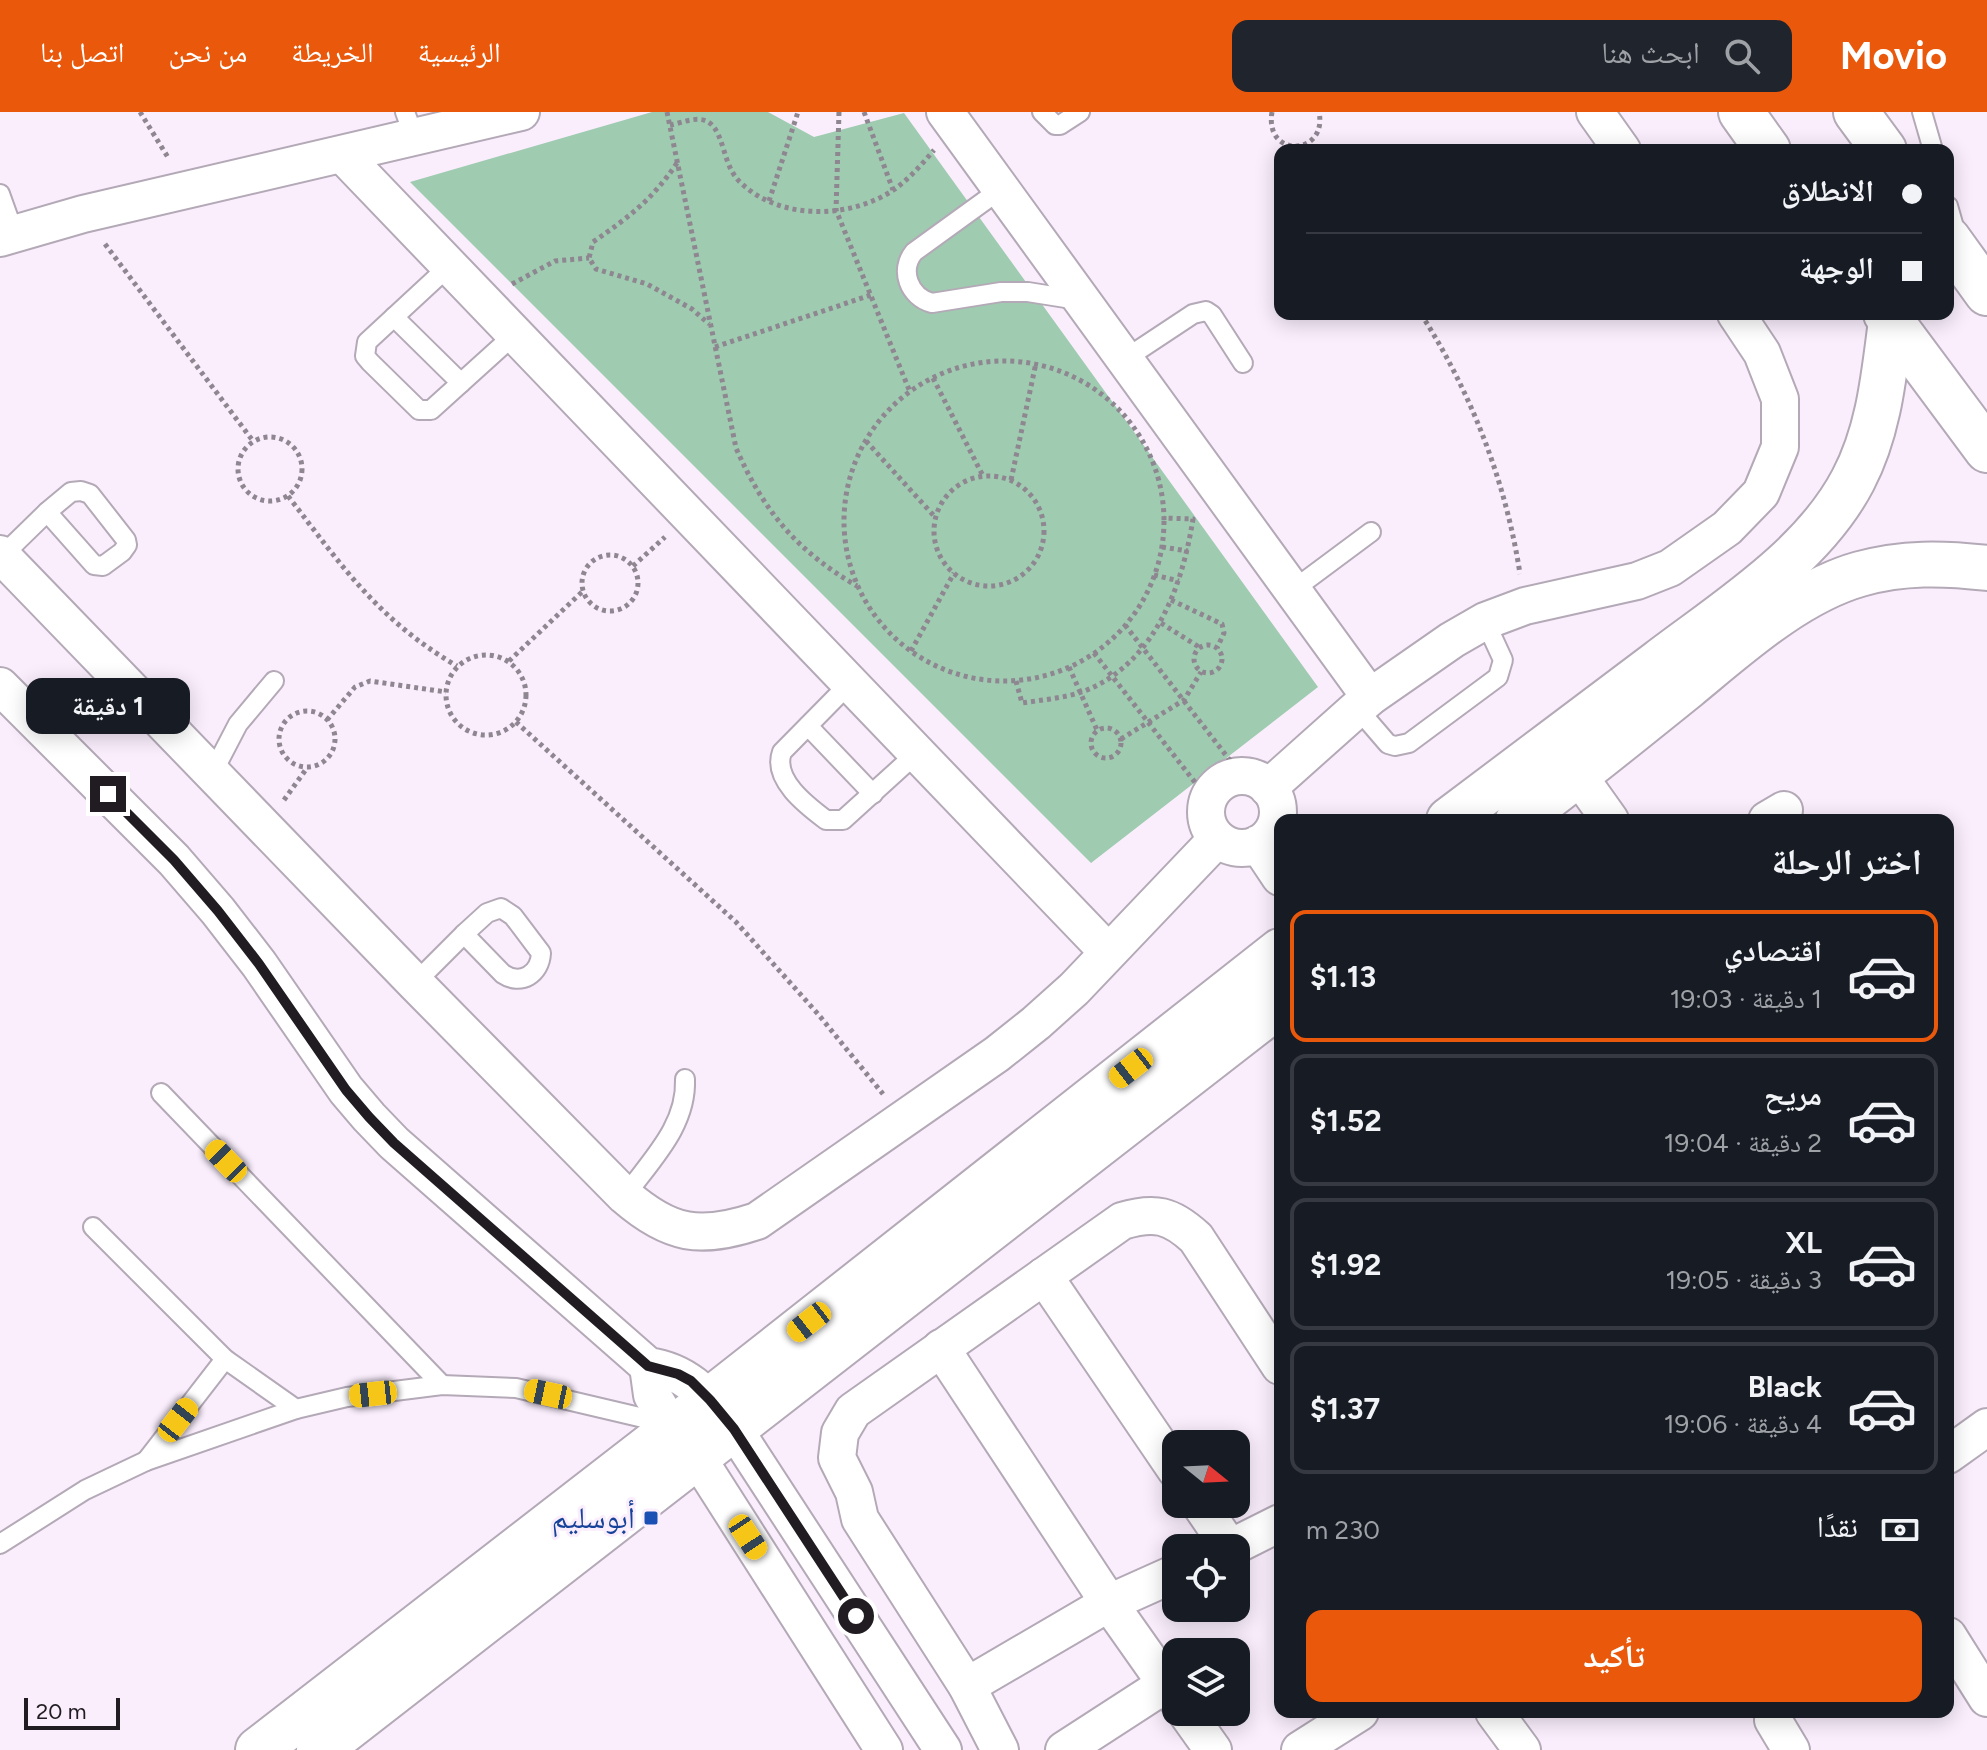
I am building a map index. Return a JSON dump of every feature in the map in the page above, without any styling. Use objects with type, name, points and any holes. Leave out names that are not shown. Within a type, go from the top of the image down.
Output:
[{"type":"main road","points":[[1741,112],[1764,144]]},
{"type":"main road","points":[[1856,112],[1880,144]]},
{"type":"main road","points":[[1526,814],[1578,775],[1740,622],[1828,520],[1854,480],[1872,436],[1882,390],[1888,320]]},
{"type":"main road","points":[[1890,320],[1987,450]]},
{"type":"main road","points":[[1458,814],[1740,622],[1859,574],[1934,562],[1987,568]]},
{"type":"main road","points":[[722,1414],[1274,956]]},
{"type":"main road","points":[[258,1750],[686,1441],[1274,1008]]},
{"type":"main road","points":[[319,1750],[686,1441]]},
{"type":"street","points":[[7,235],[83,214],[343,155],[410,125],[521,112]]},
{"type":"street","points":[[1595,112],[1618,144]]},
{"type":"street","points":[[957,121],[1001,189],[1293,590],[1363,703]]},
{"type":"street","points":[[343,155],[1108,952]]},
{"type":"street","points":[[1255,782],[1452,640],[1485,621],[1525,606],[1637,581],[1670,568],[1727,528],[1761,493],[1780,447],[1780,399],[1762,353],[1740,320]]},
{"type":"street","points":[[1,555],[625,1196],[664,1225],[695,1232],[726,1231],[757,1221],[903,1120],[1036,1023],[1074,989],[1217,839]]},
{"type":"street","points":[[0,686],[174,860],[218,911],[259,964],[346,1090],[394,1143],[648,1366],[691,1381],[722,1414],[943,1750]]},
{"type":"street","points":[[1578,775],[1606,814]]},
{"type":"street","points":[[1271,835],[1244,848],[1230,846],[1217,839],[1209,827],[1206,813],[1208,799],[1216,786],[1229,778],[1255,782],[1276,800],[1278,814]]},
{"type":"street","points":[[1000,1750],[967,1686],[860,1519],[854,1492],[837,1458],[840,1433],[853,1411],[1122,1221],[1141,1215],[1162,1216],[1181,1224],[1196,1238],[1274,1357]]},
{"type":"street","points":[[1044,1276],[1162,1449]]},
{"type":"street","points":[[941,1348],[1162,1678]]},
{"type":"street","points":[[648,1366],[652,1395],[686,1441],[884,1750]]},
{"type":"street","points":[[1954,1451],[1987,1427]]},
{"type":"street","points":[[1250,1538],[1274,1526]]},
{"type":"street","points":[[967,1686],[1109,1603],[1162,1579]]},
{"type":"street","points":[[1954,1646],[1987,1698]]},
{"type":"street","points":[[1064,1750],[1162,1704]]},
{"type":"street","points":[[1300,1750],[1351,1718]]},
{"type":"street","points":[[1498,1718],[1522,1750]]},
{"type":"street","points":[[1196,1726],[1213,1750]]},
{"type":"lane","points":[[1042,112],[1049,123],[1060,125],[1080,112]]},
{"type":"lane","points":[[1922,112],[1931,144]]},
{"type":"lane","points":[[1001,189],[914,252],[906,266],[908,282],[925,302],[932,303],[1001,292],[1028,292],[1082,301]]},
{"type":"lane","points":[[0,194],[7,235]]},
{"type":"lane","points":[[1954,225],[1966,264]]},
{"type":"lane","points":[[448,267],[367,342],[365,356],[419,410],[431,410],[514,335]]},
{"type":"lane","points":[[1125,359],[1193,314],[1206,311],[1212,315],[1243,363]]},
{"type":"lane","points":[[394,317],[461,383]]},
{"type":"lane","points":[[1,555],[47,512],[71,492],[81,491],[90,494],[127,545],[108,565],[94,565],[47,512]]},
{"type":"lane","points":[[1293,590],[1371,532]]},
{"type":"lane","points":[[1363,703],[1388,744],[1409,743],[1498,677],[1503,660],[1485,621]]},
{"type":"lane","points":[[212,774],[238,724],[274,681]]},
{"type":"lane","points":[[851,682],[782,752],[778,762],[786,782],[826,820],[835,821],[851,816],[918,752]]},
{"type":"lane","points":[[808,726],[873,794]]},
{"type":"lane","points":[[415,983],[464,934]]},
{"type":"lane","points":[[625,1196],[675,1128],[682,1109],[685,1079]]},
{"type":"lane","points":[[161,1093],[442,1385]]},
{"type":"lane","points":[[93,1227],[225,1359],[296,1409]]},
{"type":"lane","points":[[146,1461],[225,1359]]},
{"type":"lane","points":[[0,1544],[85,1490],[146,1461],[296,1409],[347,1397],[442,1385],[516,1388],[686,1441]]},
{"type":"path","points":[[140,112],[189,190]]},
{"type":"path","points":[[667,112],[736,448],[762,499],[787,533],[808,553],[858,587]]},
{"type":"path","points":[[769,201],[798,112]]},
{"type":"path","points":[[839,112],[836,210],[910,392]]},
{"type":"path","points":[[864,112],[893,190]]},
{"type":"path","points":[[1272,112],[1270,123],[1273,133],[1285,144]]},
{"type":"path","points":[[1305,144],[1318,134],[1321,124],[1319,112]]},
{"type":"path","points":[[670,125],[698,119],[708,122],[738,181],[769,201],[801,210],[836,210],[866,203],[893,190],[909,178],[941,141],[948,152],[957,121]]},
{"type":"path","points":[[677,163],[640,209],[593,242],[589,258],[602,272],[647,284],[670,295],[711,325]]},
{"type":"path","points":[[83,214],[253,441]]},
{"type":"path","points":[[483,302],[539,267],[555,261],[589,258]]},
{"type":"path","points":[[715,347],[871,295]]},
{"type":"path","points":[[1424,320],[1454,372],[1489,451],[1517,554],[1525,606]]},
{"type":"path","points":[[984,361],[1036,363],[1086,383],[1127,418],[1143,440],[1161,491],[1164,518],[1162,547],[1154,575],[1142,602],[1125,625],[1094,653],[1069,667],[1016,681],[961,675],[934,665],[890,633],[858,587],[850,563],[845,513],[855,464],[878,422],[910,392],[933,378],[957,367],[984,361]]},
{"type":"path","points":[[1011,480],[1036,363]]},
{"type":"path","points":[[933,378],[983,476]]},
{"type":"path","points":[[277,437],[289,442],[297,451],[302,463],[302,475],[297,487],[288,496],[276,501],[263,500],[243,486],[238,474],[238,462],[243,450],[253,441],[277,437]]},
{"type":"path","points":[[866,441],[935,517]]},
{"type":"path","points":[[983,476],[1011,480],[1024,488],[1042,514],[1042,546],[1036,560],[1013,581],[997,586],[967,582],[943,562],[936,548],[935,517],[942,501],[967,480],[983,476]]},
{"type":"path","points":[[288,496],[360,589],[430,650],[457,666]]},
{"type":"path","points":[[633,566],[689,515]]},
{"type":"path","points":[[1016,681],[1022,703],[1081,692],[1112,676],[1143,648],[1161,623],[1179,581],[1193,519],[1164,518]]},
{"type":"path","points":[[1162,547],[1188,551]]},
{"type":"path","points":[[614,555],[625,559],[638,576],[635,598],[617,611],[606,612],[596,608],[587,601],[583,591],[586,569],[603,556],[614,555]]},
{"type":"path","points":[[911,651],[954,573]]},
{"type":"path","points":[[1154,575],[1179,581]]},
{"type":"path","points":[[509,661],[583,591]]},
{"type":"path","points":[[1171,600],[1222,624],[1224,633],[1217,648]]},
{"type":"path","points":[[1161,623],[1199,647]]},
{"type":"path","points":[[1125,625],[1255,782]]},
{"type":"path","points":[[1205,644],[1217,648],[1222,653],[1220,667],[1208,674],[1201,672],[1193,660],[1199,647],[1205,644]]},
{"type":"path","points":[[1094,653],[1208,799]]},
{"type":"path","points":[[482,654],[496,655],[509,661],[519,670],[525,683],[523,710],[516,722],[505,731],[491,735],[477,734],[464,728],[447,706],[446,692],[457,666],[482,654]]},
{"type":"path","points":[[1069,667],[1097,730]]},
{"type":"path","points":[[1121,739],[1184,700],[1201,672]]},
{"type":"path","points":[[327,720],[355,687],[370,681],[446,692]]},
{"type":"path","points":[[307,711],[327,720],[333,729],[334,740],[326,759],[307,768],[287,759],[279,739],[281,728],[287,720],[296,713],[307,711]]},
{"type":"path","points":[[516,722],[736,922],[818,1014],[903,1120]]},
{"type":"path","points":[[1104,727],[1118,732],[1121,739],[1118,753],[1112,758],[1097,756],[1090,743],[1097,730],[1104,727]]},
{"type":"green space","points":[[652,112],[768,112],[814,137],[904,113],[1318,687],[1091,863],[410,182]]},
{"type":"place","name":"أبوسليم","points":[[651,1518]]},
{"type":"route","points":[[108,794],[174,860],[218,911],[259,964],[346,1090],[394,1143],[648,1366],[663,1368],[691,1381],[710,1400],[734,1429],[856,1616]]}]
